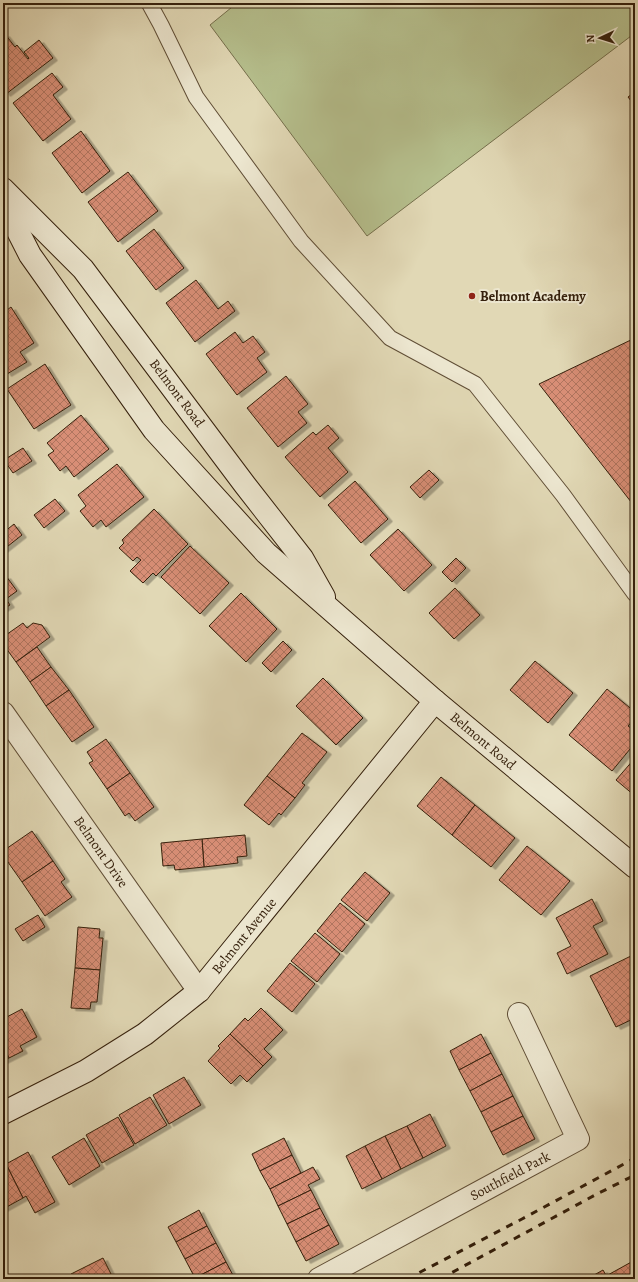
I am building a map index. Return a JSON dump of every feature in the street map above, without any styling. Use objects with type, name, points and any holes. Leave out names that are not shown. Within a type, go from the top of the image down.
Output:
[{"type":"street","name":"Belmont Road","points":[[3,189],[83,268],[240,479],[302,558],[333,612]]},
{"type":"street","name":"Belmont Road","points":[[3,202],[30,255],[154,430],[266,554],[435,701],[635,867]]},
{"type":"street","name":"Belmont Avenue","points":[[3,1113],[86,1071],[145,1034],[199,991],[435,701]]},
{"type":"street","name":"Belmont Drive","points":[[5,720],[199,991]]},
{"type":"street","name":"Southfield Park","points":[[319,1279],[578,1139],[518,1014]]},
{"type":"lane","points":[[149,3],[196,97],[301,241],[390,338],[475,384],[563,495],[635,594]]},
{"type":"green space","points":[[237,3],[635,3],[635,33],[367,236],[210,25]]},
{"type":"building","points":[[5,34],[15,47],[17,45],[28,59],[29,58],[24,52],[39,40],[53,58],[6,94],[3,90],[3,35]]},
{"type":"building","points":[[52,73],[63,87],[53,95],[71,119],[43,141],[13,103]]},
{"type":"building","points":[[635,92],[635,106],[628,97]]},
{"type":"building","points":[[81,131],[110,171],[82,193],[52,153]]},
{"type":"building","points":[[128,172],[158,211],[118,242],[88,202]]},
{"type":"building","points":[[154,229],[184,268],[156,290],[126,251]]},
{"type":"building","points":[[196,280],[218,309],[228,301],[235,311],[195,342],[166,303]]},
{"type":"building","points":[[11,307],[34,343],[20,352],[27,362],[7,374],[3,368],[3,313]]},
{"type":"building","points":[[235,332],[243,343],[253,336],[265,352],[257,358],[267,372],[237,395],[206,354]]},
{"type":"building","points":[[635,338],[635,507],[539,384]]},
{"type":"building","points":[[45,364],[71,405],[34,429],[7,389]]},
{"type":"building","points":[[286,376],[308,404],[298,412],[307,423],[278,447],[247,408]]},
{"type":"building","points":[[81,415],[109,449],[74,477],[66,466],[60,471],[48,455],[54,451],[47,443]]},
{"type":"building","points":[[328,425],[339,438],[328,448],[348,472],[320,497],[285,457],[313,432],[316,435]]},
{"type":"building","points":[[23,448],[32,461],[13,473],[4,460]]},
{"type":"building","points":[[117,464],[144,497],[106,527],[101,520],[93,527],[80,511],[86,506],[78,495]]},
{"type":"building","points":[[429,470],[439,480],[420,498],[410,487]]},
{"type":"building","points":[[355,481],[388,519],[361,543],[328,505]]},
{"type":"building","points":[[55,499],[65,511],[44,528],[34,515]]},
{"type":"building","points":[[154,509],[188,544],[156,576],[153,573],[143,583],[130,571],[141,560],[137,557],[133,561],[119,548],[124,543],[122,540]]},
{"type":"building","points":[[14,524],[22,535],[3,550],[3,533]]},
{"type":"building","points":[[398,529],[432,565],[404,591],[370,555]]},
{"type":"building","points":[[190,546],[229,583],[200,614],[161,577]]},
{"type":"building","points":[[456,558],[466,568],[452,582],[442,572]]},
{"type":"building","points":[[6,576],[17,591],[6,599],[10,605],[3,609],[3,578]]},
{"type":"building","points":[[455,588],[480,615],[454,639],[429,613]]},
{"type":"building","points":[[241,593],[277,629],[246,662],[209,626]]},
{"type":"building","points":[[23,623],[27,628],[33,623],[42,625],[50,637],[16,662],[3,644],[3,637]]},
{"type":"building","points":[[283,641],[292,650],[271,672],[262,663]]},
{"type":"building","points":[[37,647],[51,667],[30,682],[16,662]]},
{"type":"building","points":[[535,661],[573,693],[548,723],[510,690]]},
{"type":"building","points":[[51,667],[69,690],[46,706],[30,682]]},
{"type":"building","points":[[323,678],[363,718],[336,745],[296,706]]},
{"type":"building","points":[[607,689],[635,712],[635,718],[628,726],[635,731],[635,743],[612,771],[569,735]]},
{"type":"building","points":[[69,690],[94,727],[72,742],[46,706]]},
{"type":"building","points":[[302,733],[327,752],[302,783],[305,785],[295,798],[267,776]]},
{"type":"building","points":[[106,739],[130,773],[107,789],[89,763],[93,761],[87,752]]},
{"type":"building","points":[[635,758],[635,796],[616,780]]},
{"type":"building","points":[[130,773],[154,807],[135,821],[129,813],[125,816],[107,789]]},
{"type":"building","points":[[267,776],[295,798],[281,815],[279,813],[269,825],[244,805]]},
{"type":"building","points":[[441,777],[475,805],[452,835],[417,806]]},
{"type":"building","points":[[475,805],[515,838],[491,867],[452,835]]},
{"type":"building","points":[[32,831],[53,861],[22,882],[3,855],[3,851]]},
{"type":"building","points":[[245,835],[247,856],[237,857],[238,863],[204,867],[202,839]]},
{"type":"building","points":[[202,839],[204,867],[175,870],[174,865],[163,866],[161,843]]},
{"type":"building","points":[[527,846],[570,881],[541,915],[499,880]]},
{"type":"building","points":[[53,861],[65,879],[61,882],[72,897],[45,916],[22,882]]},
{"type":"building","points":[[365,872],[390,893],[367,921],[341,900]]},
{"type":"building","points":[[592,899],[603,921],[593,926],[608,954],[567,974],[557,953],[571,946],[556,918]]},
{"type":"building","points":[[340,903],[365,924],[342,952],[317,931]]},
{"type":"building","points":[[38,915],[45,927],[23,941],[15,929]]},
{"type":"building","points":[[78,927],[100,929],[99,938],[103,938],[100,970],[75,968]]},
{"type":"building","points":[[315,933],[340,954],[317,982],[291,961]]},
{"type":"building","points":[[635,954],[635,1018],[616,1027],[590,976]]},
{"type":"building","points":[[290,963],[315,984],[292,1012],[267,991]]},
{"type":"building","points":[[75,968],[100,970],[97,1002],[91,1002],[90,1009],[71,1008]]},
{"type":"building","points":[[261,1008],[283,1030],[264,1049],[272,1057],[263,1066],[230,1034],[245,1018],[248,1021]]},
{"type":"building","points":[[22,1009],[37,1037],[20,1046],[23,1051],[9,1058],[3,1047],[3,1019]]},
{"type":"building","points":[[230,1034],[263,1066],[247,1082],[240,1075],[231,1084],[208,1061],[220,1048],[218,1046]]},
{"type":"building","points":[[481,1034],[491,1053],[459,1070],[450,1051]]},
{"type":"building","points":[[3,1047],[9,1058],[3,1061]]},
{"type":"building","points":[[491,1053],[502,1074],[470,1091],[459,1070]]},
{"type":"building","points":[[502,1074],[513,1096],[481,1112],[470,1091]]},
{"type":"building","points":[[184,1077],[201,1105],[169,1124],[153,1095]]},
{"type":"building","points":[[513,1096],[523,1116],[491,1132],[481,1112]]},
{"type":"building","points":[[150,1097],[167,1125],[135,1144],[119,1115]]},
{"type":"building","points":[[430,1114],[446,1146],[423,1158],[407,1126]]},
{"type":"building","points":[[523,1116],[535,1139],[503,1155],[491,1132]]},
{"type":"building","points":[[118,1117],[134,1145],[102,1163],[86,1135]]},
{"type":"building","points":[[407,1126],[423,1158],[401,1169],[385,1136]]},
{"type":"building","points":[[385,1136],[401,1169],[382,1179],[365,1146]]},
{"type":"building","points":[[84,1138],[100,1166],[69,1185],[52,1157]]},
{"type":"building","points":[[284,1138],[292,1155],[260,1171],[252,1154]]},
{"type":"building","points":[[365,1146],[382,1179],[362,1189],[346,1156]]},
{"type":"building","points":[[28,1152],[55,1202],[35,1213],[26,1196],[23,1198],[6,1164]]},
{"type":"building","points":[[292,1155],[301,1173],[270,1189],[260,1171]]},
{"type":"building","points":[[6,1164],[23,1198],[3,1209],[3,1166]]},
{"type":"building","points":[[313,1167],[320,1179],[308,1185],[311,1190],[278,1206],[270,1189]]},
{"type":"building","points":[[311,1190],[320,1208],[287,1224],[278,1206]]},
{"type":"building","points":[[320,1208],[329,1225],[296,1242],[287,1224]]},
{"type":"building","points":[[199,1210],[207,1226],[176,1242],[168,1227]]},
{"type":"building","points":[[329,1225],[339,1244],[306,1261],[296,1242]]},
{"type":"building","points":[[207,1226],[216,1243],[185,1259],[176,1242]]},
{"type":"building","points":[[216,1243],[226,1262],[195,1278],[185,1259]]},
{"type":"building","points":[[103,1258],[112,1276],[107,1279],[74,1279],[71,1274]]},
{"type":"building","points":[[635,1260],[635,1279],[608,1279],[606,1276]]},
{"type":"building","points":[[226,1262],[235,1279],[195,1279],[195,1278]]},
{"type":"building","points":[[603,1270],[608,1279],[587,1279]]},
{"type":"railway","points":[[407,1279],[635,1158]]},
{"type":"railway","points":[[440,1279],[635,1175]]},
{"type":"place","name":"Belmont Academy","points":[[472,296]]}]
